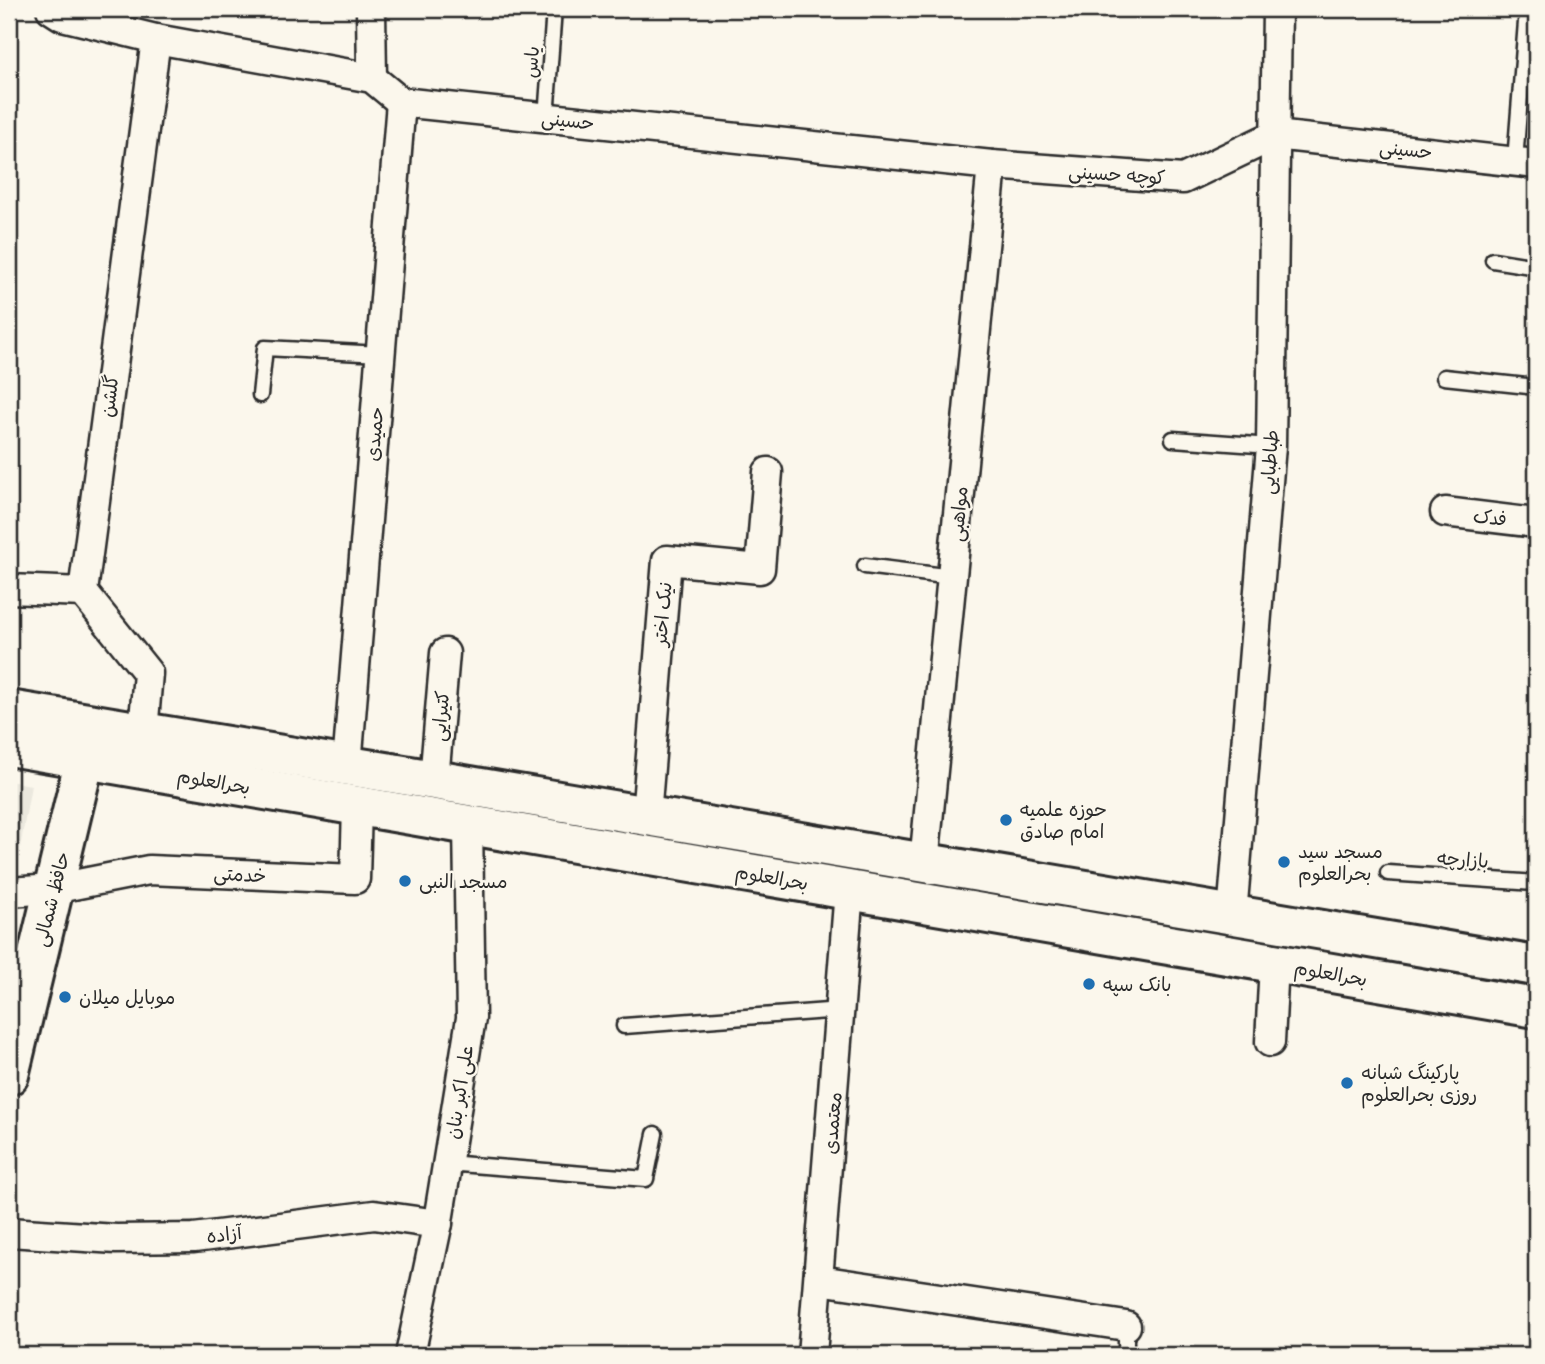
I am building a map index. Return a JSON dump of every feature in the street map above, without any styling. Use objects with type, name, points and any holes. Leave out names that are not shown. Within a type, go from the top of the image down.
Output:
[{"type":"main road","name":"بحرالعلوم","points":[[9,709],[90,741],[357,806],[1536,1008]]},
{"type":"main road","name":"بحرالعلوم","points":[[9,746],[90,741],[143,732],[1536,966]]},
{"type":"main road","name":"حافظ شمالی","points":[[9,1075],[90,741]]},
{"type":"street","points":[[51,9],[62,16],[156,39],[372,78],[401,102]]},
{"type":"street","points":[[371,9],[372,78]]},
{"type":"street","name":"طباطبایی","points":[[1232,915],[1271,446],[1277,9]]},
{"type":"street","name":"گلشن","points":[[83,592],[156,39]]},
{"type":"street","name":"حسینی","points":[[401,102],[992,165]]},
{"type":"street","name":"حمیدی","points":[[347,766],[401,102]]},
{"type":"street","name":"حسینی","points":[[1275,135],[1526,162]]},
{"type":"street","name":"کوچه حسینی","points":[[992,165],[1182,179],[1275,135]]},
{"type":"street","name":"مواهبی","points":[[925,863],[992,165]]},
{"type":"street","name":"نیک اختر","points":[[646,816],[667,560],[760,569],[768,472]]},
{"type":"street","name":"فدک","points":[[1445,512],[1536,523]]},
{"type":"street","points":[[9,589],[83,592],[148,673],[143,732]]},
{"type":"street","name":"کتیرایی","points":[[435,780],[445,653]]},
{"type":"street","name":"خدمتی","points":[[54,889],[149,870],[355,879],[357,806]]},
{"type":"street","name":"علی اکبر بنان","points":[[410,1355],[438,1224],[471,1018],[468,825]]},
{"type":"street","points":[[9,892],[54,889]]},
{"type":"street","name":"معتمدی","points":[[812,1355],[849,890]]},
{"type":"street","points":[[1270,1042],[1274,963]]},
{"type":"street","name":"آزاده","points":[[9,1232],[116,1239],[194,1238],[374,1215],[438,1224]]},
{"type":"street","points":[[819,1280],[1126,1326]]},
{"type":"lane","name":"یاس","points":[[546,117],[554,9]]},
{"type":"lane","points":[[1526,162],[1527,9]]},
{"type":"lane","points":[[1493,260],[1536,267]]},
{"type":"lane","points":[[260,395],[265,348],[381,354]]},
{"type":"lane","points":[[1444,377],[1536,387]]},
{"type":"lane","points":[[1173,439],[1271,446]]},
{"type":"lane","points":[[865,566],[952,577]]},
{"type":"lane","name":"بازارچه","points":[[1388,873],[1536,883]]},
{"type":"lane","points":[[624,1026],[841,1010]]},
{"type":"lane","points":[[447,1163],[646,1179],[655,1134]]},
{"type":"lane","points":[[1126,1326],[1126,1355]]},
{"type":"shaded area","points":[[9,781],[31,785],[13,889],[9,890]]},
{"type":"place","name":"حوزه علمیه امام صادق","points":[[1006,820]]},
{"type":"place","name":"مسجد سید بحرالعلوم","points":[[1284,862]]},
{"type":"place","name":"مسجد النبی","points":[[405,881]]},
{"type":"place","name":"بانک سپه","points":[[1089,984]]},
{"type":"place","name":"موبایل میلان","points":[[65,997]]},
{"type":"place","name":"پارکینگ شبانه روزی بحرالعلوم","points":[[1347,1083]]}]
